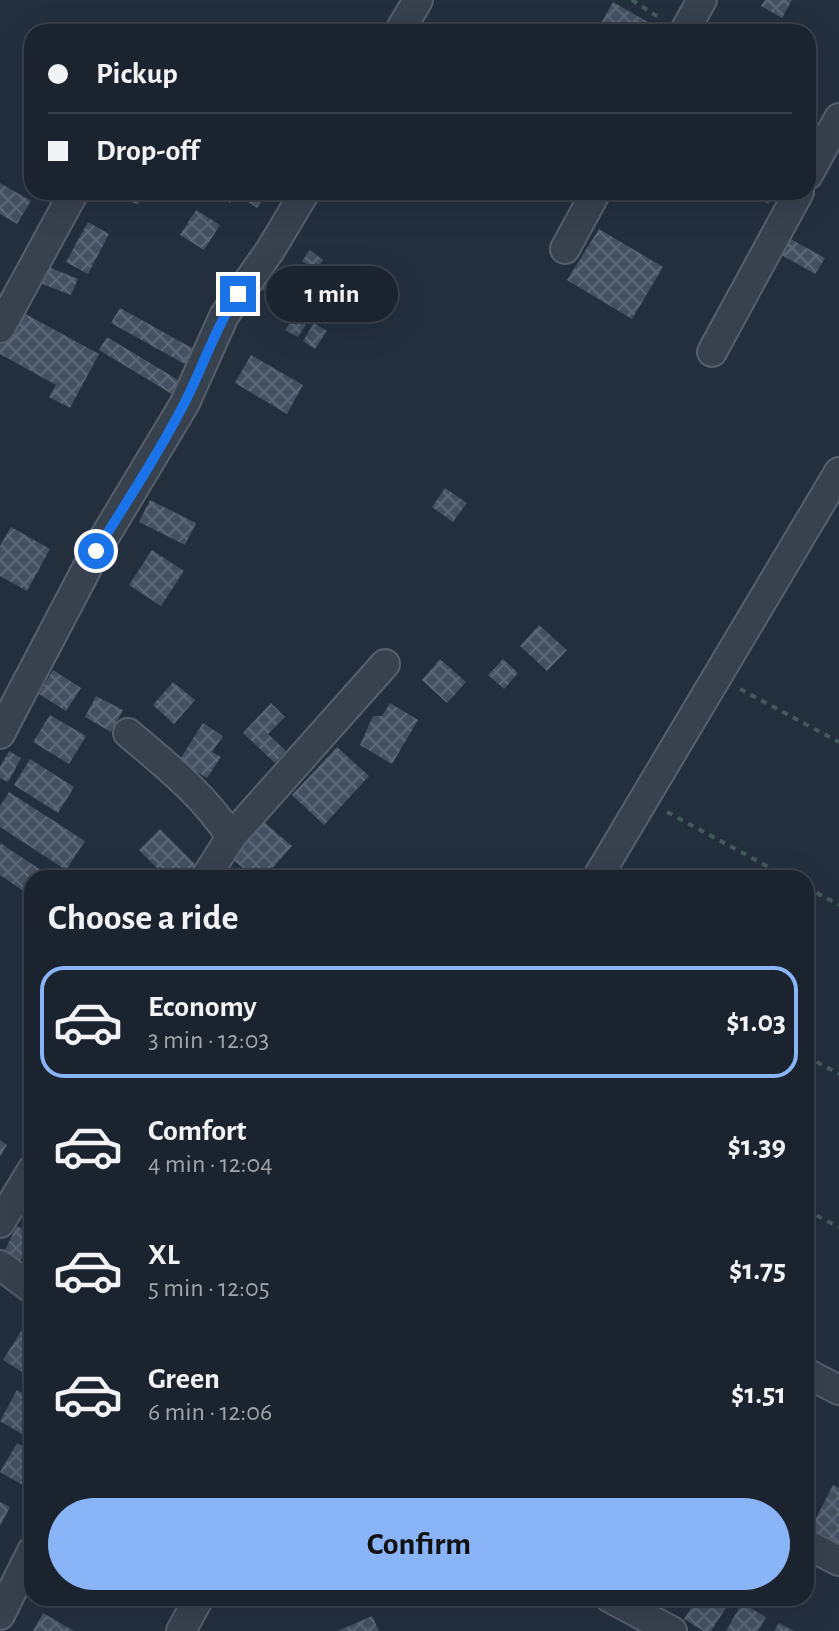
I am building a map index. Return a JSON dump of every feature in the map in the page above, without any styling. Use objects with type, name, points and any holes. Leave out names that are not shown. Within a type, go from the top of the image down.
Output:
[{"type":"street","points":[[404,24],[418,0]]},
{"type":"street","points":[[678,24],[702,0]]},
{"type":"street","points":[[816,160],[839,118]]},
{"type":"street","points":[[0,328],[70,200]]},
{"type":"street","points":[[0,734],[96,551],[185,403],[224,316],[271,249],[300,200]]},
{"type":"street","points":[[565,249],[592,200]]},
{"type":"street","points":[[712,352],[795,200]]},
{"type":"street","points":[[602,870],[836,483]]},
{"type":"street","points":[[210,870],[231,837],[385,664]]},
{"type":"street","points":[[128,733],[196,792],[217,815],[231,837]]},
{"type":"street","points":[[0,1223],[24,1183]]},
{"type":"street","points":[[0,1265],[24,1283]]},
{"type":"street","points":[[814,1377],[839,1390]]},
{"type":"street","points":[[814,1548],[839,1561]]},
{"type":"street","points":[[0,1615],[24,1567]]},
{"type":"street","points":[[181,1631],[195,1606]]},
{"type":"street","points":[[623,1606],[659,1629]]},
{"type":"path","points":[[632,0],[670,24]]},
{"type":"path","points":[[717,677],[839,742]]},
{"type":"path","points":[[643,800],[774,870]]},
{"type":"path","points":[[814,891],[839,905]]},
{"type":"path","points":[[814,1060],[839,1074]]},
{"type":"path","points":[[814,1214],[839,1227]]},
{"type":"building","points":[[765,0],[792,0],[782,18],[761,6]]},
{"type":"building","points":[[613,2],[651,24],[601,24]]},
{"type":"building","points":[[0,183],[24,197],[24,200],[31,201],[17,224],[0,214]]},
{"type":"building","points":[[245,200],[262,200],[257,208]]},
{"type":"building","points":[[196,210],[220,225],[204,250],[180,235]]},
{"type":"building","points":[[88,222],[109,234],[88,274],[66,262]]},
{"type":"building","points":[[599,229],[663,267],[632,319],[567,280]]},
{"type":"building","points":[[787,237],[825,258],[815,274],[778,253]]},
{"type":"building","points":[[310,250],[323,260],[316,270],[302,261]]},
{"type":"building","points":[[44,265],[78,279],[71,295],[37,282]]},
{"type":"building","points":[[266,276],[294,292],[287,304],[259,288]]},
{"type":"building","points":[[120,308],[201,353],[192,368],[111,323]]},
{"type":"building","points":[[18,310],[99,354],[70,408],[49,397],[56,385],[0,354],[0,342]]},
{"type":"building","points":[[298,310],[311,317],[298,337],[285,330]]},
{"type":"building","points":[[314,323],[327,331],[315,349],[303,341]]},
{"type":"building","points":[[107,337],[188,386],[180,399],[99,350]]},
{"type":"building","points":[[251,355],[303,385],[287,414],[235,383]]},
{"type":"building","points":[[445,488],[467,503],[453,522],[432,507]]},
{"type":"building","points":[[150,500],[196,523],[185,545],[139,522]]},
{"type":"building","points":[[11,527],[50,549],[27,591],[0,576],[0,546]]},
{"type":"building","points":[[152,550],[184,571],[161,606],[129,585]]},
{"type":"building","points":[[539,625],[567,650],[547,671],[520,646]]},
{"type":"building","points":[[440,659],[466,682],[447,703],[422,680]]},
{"type":"building","points":[[503,659],[518,673],[504,689],[488,675]]},
{"type":"building","points":[[53,670],[81,688],[66,711],[39,694]]},
{"type":"building","points":[[173,682],[195,700],[174,724],[153,705]]},
{"type":"building","points":[[96,696],[123,710],[111,732],[85,717]]},
{"type":"building","points":[[271,703],[285,717],[268,734],[286,751],[275,763],[243,733]]},
{"type":"building","points":[[390,703],[418,720],[392,764],[360,745],[373,716],[382,716]]},
{"type":"building","points":[[50,715],[86,736],[69,764],[33,742]]},
{"type":"building","points":[[203,723],[223,736],[212,752],[221,757],[207,778],[179,761]]},
{"type":"building","points":[[337,747],[369,776],[324,825],[292,795]]},
{"type":"building","points":[[9,751],[21,758],[8,782],[0,778],[0,767]]},
{"type":"building","points":[[30,759],[74,787],[58,813],[14,785]]},
{"type":"building","points":[[9,792],[85,841],[66,870],[0,827],[0,806]]},
{"type":"building","points":[[258,817],[292,846],[271,870],[245,870],[231,858],[249,838]]},
{"type":"building","points":[[160,829],[198,867],[195,870],[159,870],[139,850]]},
{"type":"building","points":[[0,843],[41,870],[24,870],[24,892],[0,875]]},
{"type":"building","points":[[0,1140],[7,1145],[0,1157]]},
{"type":"building","points":[[17,1226],[24,1230],[24,1252],[20,1261],[4,1252]]},
{"type":"building","points":[[24,1327],[24,1373],[3,1360]]},
{"type":"building","points":[[17,1390],[24,1394],[24,1435],[0,1421]]},
{"type":"building","points":[[17,1443],[24,1447],[24,1486],[0,1472]]},
{"type":"building","points":[[833,1485],[839,1488],[839,1544],[814,1532],[814,1522]]},
{"type":"building","points":[[0,1502],[10,1507],[0,1526]]},
{"type":"building","points":[[692,1606],[727,1606],[711,1631],[703,1631],[684,1619]]},
{"type":"building","points":[[740,1606],[747,1606],[766,1617],[758,1631],[726,1631]]},
{"type":"building","points":[[43,1613],[74,1631],[33,1631]]},
{"type":"building","points":[[372,1616],[379,1631],[338,1631]]},
{"type":"building","points":[[779,1623],[794,1631],[774,1631]]},
{"type":"route","points":[[96,551],[176,420],[214,335],[238,294]]}]
